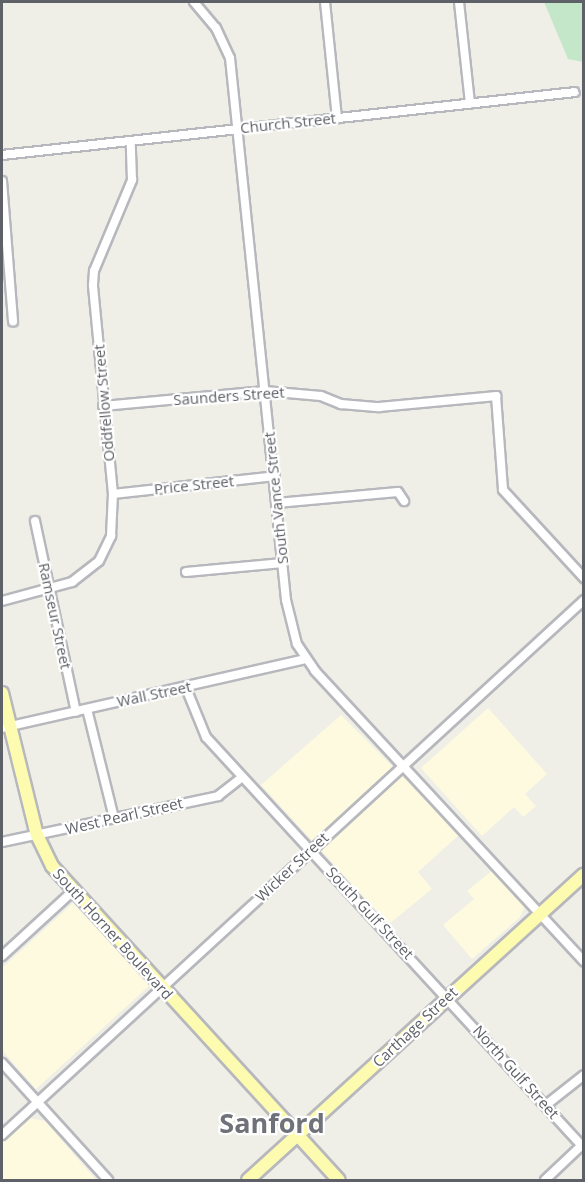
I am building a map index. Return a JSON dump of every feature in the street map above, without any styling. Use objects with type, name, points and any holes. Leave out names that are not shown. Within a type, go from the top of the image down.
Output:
[{"type":"main road","name":"South Horner Boulevard","points":[[2,693],[5,727],[36,835],[52,866],[161,988],[339,1180]]},
{"type":"main road","name":"Carthage Street","points":[[248,1180],[584,874]]},
{"type":"street","name":"South Vance Street","points":[[194,2],[216,28],[230,58],[283,563],[294,634],[306,659],[584,961]]},
{"type":"street","points":[[325,2],[337,118]]},
{"type":"street","points":[[459,2],[470,103]]},
{"type":"street","name":"Church Street","points":[[2,155],[575,92]]},
{"type":"street","name":"Oddfellow Street","points":[[2,601],[72,582],[99,561],[111,536],[113,494],[103,406],[94,271],[132,180],[131,142]]},
{"type":"street","points":[[2,181],[12,322]]},
{"type":"street","name":"Saunders Street","points":[[103,406],[265,391],[321,396],[341,404],[379,407],[496,396],[503,490],[584,578]]},
{"type":"street","name":"Price Street","points":[[113,494],[275,476]]},
{"type":"street","points":[[277,503],[398,492],[404,501]]},
{"type":"street","name":"Ramseur Street","points":[[35,521],[76,712]]},
{"type":"street","points":[[186,572],[283,563]]},
{"type":"street","name":"Wicker Street","points":[[2,1135],[584,600]]},
{"type":"street","name":"Wall Street","points":[[5,727],[186,688],[306,659]]},
{"type":"street","name":"South Gulf Street","points":[[186,688],[206,737],[447,997]]},
{"type":"street","points":[[87,709],[114,818]]},
{"type":"street","name":"West Pearl Street","points":[[2,842],[218,796],[242,778]]},
{"type":"street","points":[[2,956],[73,891]]},
{"type":"street","name":"North Gulf Street","points":[[447,997],[582,1147]]},
{"type":"street","points":[[2,1063],[108,1180]]},
{"type":"street","points":[[546,1106],[584,1075]]},
{"type":"street","points":[[545,1180],[582,1147]]},
{"type":"shaded area","points":[[488,708],[547,774],[525,794],[536,806],[523,817],[514,807],[482,836],[421,768]]},
{"type":"shaded area","points":[[341,715],[460,834],[418,872],[432,889],[389,924],[261,785]]},
{"type":"shaded area","points":[[494,869],[525,906],[520,917],[472,959],[443,925],[474,899],[467,891]]},
{"type":"shaded area","points":[[73,903],[150,985],[36,1089],[2,1050],[2,968]]},
{"type":"shaded area","points":[[29,1118],[45,1121],[96,1180],[2,1180],[2,1143]]},
{"type":"green space","points":[[544,2],[583,2],[583,62],[568,59]]},
{"type":"district","name":"Sanford","points":[[272,1123]]}]
